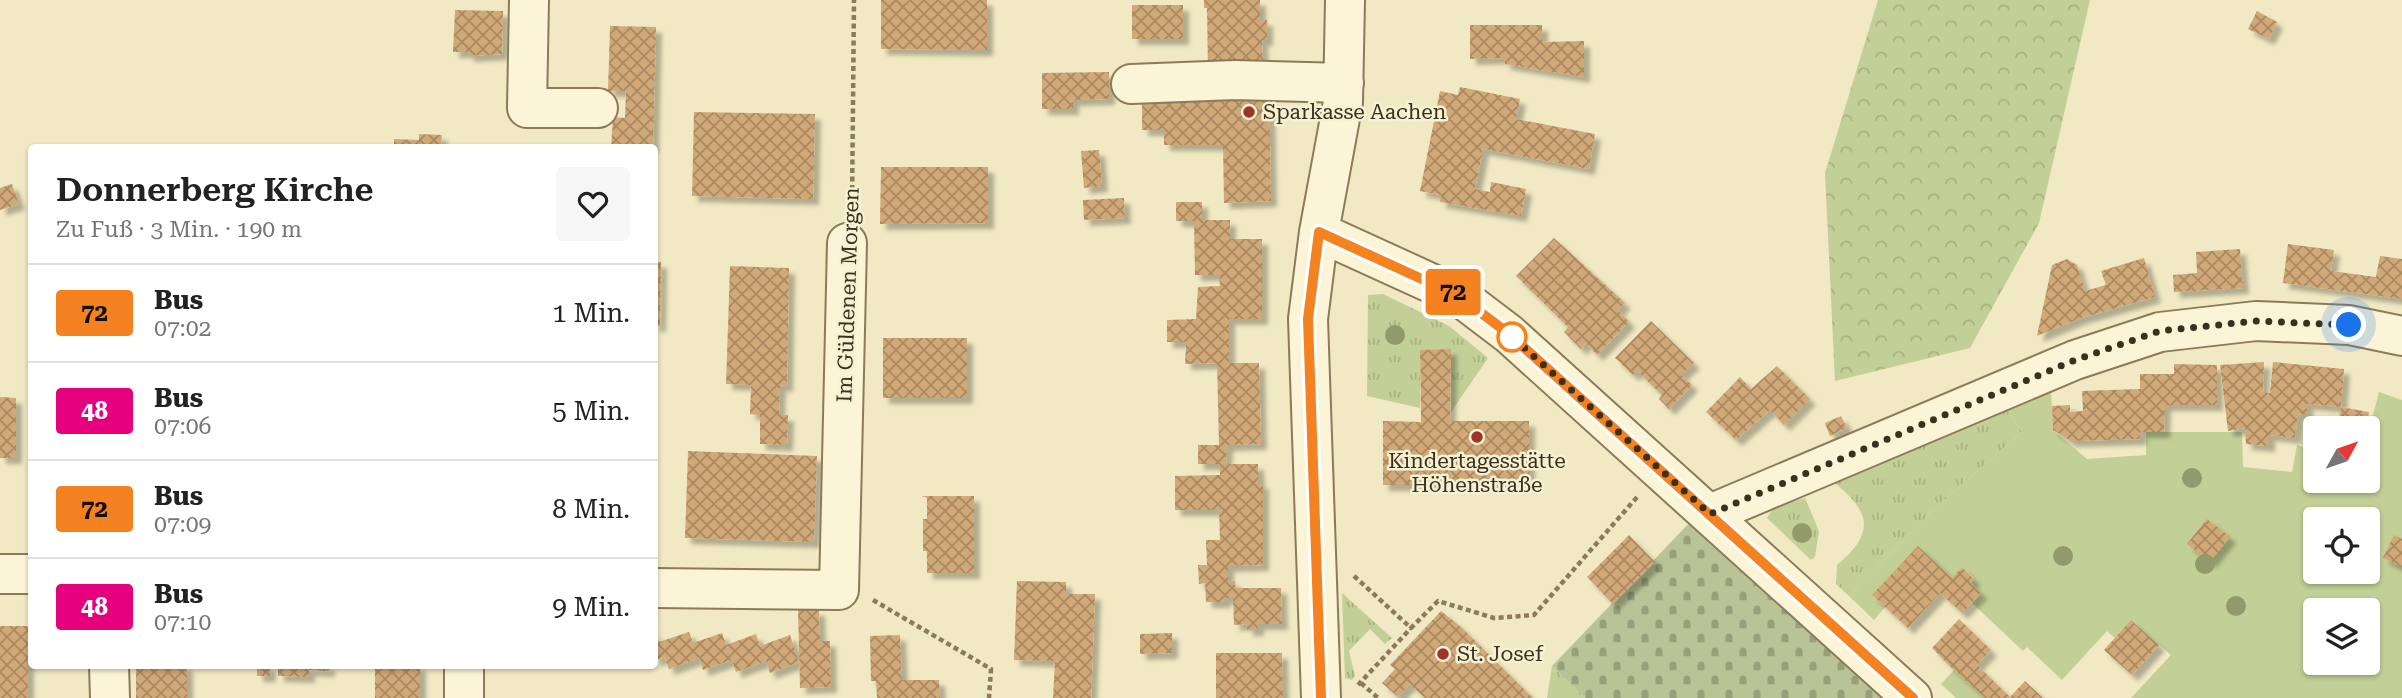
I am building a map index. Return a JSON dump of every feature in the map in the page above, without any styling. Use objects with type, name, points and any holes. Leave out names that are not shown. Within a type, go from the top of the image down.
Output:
[{"type":"street","points":[[529,0],[527,108],[598,108]]},
{"type":"street","points":[[1335,694],[1316,555],[1308,319],[1319,232],[1343,102],[1345,0]]},
{"type":"street","points":[[1131,84],[1235,80],[1344,83]]},
{"type":"street","points":[[1319,232],[1459,296],[1509,334],[1913,698]]},
{"type":"street","name":"Im Güldenen Morgen","points":[[839,590],[847,243]]},
{"type":"street","points":[[1710,514],[2075,360],[2160,331],[2256,321],[2349,325],[2402,336]]},
{"type":"street","points":[[0,574],[28,574]]},
{"type":"street","points":[[658,588],[839,590]]},
{"type":"street","points":[[110,669],[110,698]]},
{"type":"street","points":[[464,669],[464,698]]},
{"type":"path","name":"Im Güldenen Morgen","points":[[847,243],[852,219],[854,0]]},
{"type":"path","points":[[1335,694],[1360,683],[1438,601],[1494,618],[1534,615],[1644,489]]},
{"type":"path","points":[[1316,555],[1356,576],[1412,628]]},
{"type":"path","points":[[839,590],[864,596],[991,669],[989,698]]},
{"type":"path","points":[[1360,683],[1378,698]]},
{"type":"green space","points":[[1878,0],[2090,0],[2039,223],[1970,348],[1835,381],[1825,173]]},
{"type":"green space","points":[[1383,294],[1449,326],[1488,358],[1451,412],[1451,350],[1420,350],[1420,408],[1367,396],[1368,295]]},
{"type":"green space","points":[[2051,390],[2053,430],[2087,459],[2146,455],[2146,432],[2242,432],[2243,467],[2292,472],[2297,445],[2303,447],[2303,494],[2380,494],[2380,416],[2373,416],[2379,392],[2402,400],[2402,698],[2131,698],[2171,655],[2131,620],[2115,638],[2107,631],[2062,680],[2027,647],[2023,651],[1972,603],[1981,594],[1971,583],[1974,578],[1962,567],[1952,578],[1918,547],[1873,596],[1885,607],[1874,620],[1849,596],[1933,510],[2022,432],[2007,410]]},
{"type":"green space","points":[[2007,410],[2022,432],[1933,510],[1849,596],[1836,584],[1837,565],[1857,544],[1864,524],[1857,505],[1836,484],[1836,480],[1956,427]]},
{"type":"green space","points":[[1805,498],[1819,531],[1815,557],[1811,560],[1767,518],[1774,507]]},
{"type":"green space","points":[[1696,516],[1895,698],[1585,698],[1552,666]]},
{"type":"green space","points":[[1342,593],[1392,638],[1385,644],[1370,629],[1349,651],[1355,676],[1352,680],[1345,678]]},
{"type":"green space","points":[[1552,666],[1585,698],[1547,698]]},
{"type":"green space","points":[[1954,670],[1985,698],[1956,698],[1941,684]]},
{"type":"building","points":[[881,0],[987,0],[987,50],[881,49]]},
{"type":"building","points":[[1204,0],[1260,0],[1260,20],[1267,20],[1267,40],[1262,40],[1263,72],[1208,72],[1207,8],[1204,8]]},
{"type":"building","points":[[1132,5],[1183,5],[1183,39],[1132,39]]},
{"type":"building","points":[[455,10],[503,11],[502,54],[468,56],[468,52],[453,52]]},
{"type":"building","points":[[2257,11],[2277,22],[2269,39],[2248,29]]},
{"type":"building","points":[[1470,25],[1542,25],[1542,42],[1584,41],[1584,77],[1505,64],[1504,58],[1470,59]]},
{"type":"building","points":[[610,26],[656,27],[653,144],[611,144],[613,117],[625,118],[626,91],[608,91]]},
{"type":"building","points":[[1109,72],[1109,99],[1073,100],[1073,109],[1042,109],[1042,73]]},
{"type":"building","points":[[1269,87],[1271,201],[1224,203],[1223,145],[1164,145],[1164,130],[1142,130],[1142,92]]},
{"type":"building","points":[[1460,87],[1520,99],[1516,119],[1595,134],[1589,169],[1483,149],[1475,189],[1490,192],[1491,182],[1526,189],[1521,216],[1440,202],[1441,195],[1420,191],[1440,91],[1458,95]]},
{"type":"building","points":[[694,112],[815,114],[813,199],[692,196]]},
{"type":"building","points":[[419,134],[442,135],[441,144],[394,144],[394,139],[419,140]]},
{"type":"building","points":[[1099,150],[1102,186],[1084,188],[1081,151]]},
{"type":"building","points":[[881,167],[988,167],[988,223],[880,224]]},
{"type":"building","points":[[12,184],[19,204],[0,210],[0,188]]},
{"type":"building","points":[[1124,198],[1125,218],[1084,220],[1083,200]]},
{"type":"building","points":[[1176,202],[1202,202],[1202,220],[1230,220],[1230,239],[1262,239],[1262,319],[1229,319],[1229,363],[1259,363],[1261,444],[1227,445],[1226,464],[1258,464],[1259,483],[1263,483],[1263,565],[1228,566],[1228,581],[1235,581],[1235,588],[1281,588],[1282,624],[1258,624],[1258,630],[1247,630],[1247,624],[1234,625],[1233,598],[1225,598],[1225,602],[1206,602],[1205,583],[1199,584],[1198,565],[1207,565],[1206,540],[1220,540],[1219,510],[1175,510],[1175,476],[1220,475],[1220,464],[1198,464],[1198,445],[1219,445],[1217,363],[1185,364],[1186,342],[1167,342],[1167,320],[1196,319],[1198,287],[1220,286],[1219,275],[1195,275],[1194,221],[1176,221]]},
{"type":"building","points":[[1554,238],[1625,303],[1618,310],[1629,322],[1597,355],[1586,343],[1581,349],[1564,332],[1568,327],[1516,276]]},
{"type":"building","points":[[2288,244],[2334,250],[2331,271],[2376,277],[2380,256],[2402,259],[2402,299],[2283,283]]},
{"type":"building","points":[[2240,249],[2243,288],[2174,292],[2173,275],[2197,273],[2196,252]]},
{"type":"building","points":[[2144,258],[2155,297],[2081,318],[2037,336],[2052,265],[2067,259],[2077,265],[2085,291],[2106,285],[2101,271]]},
{"type":"building","points":[[658,262],[661,262],[658,326]]},
{"type":"building","points":[[730,266],[789,268],[787,386],[780,385],[779,415],[788,415],[787,445],[760,444],[760,415],[750,414],[751,385],[726,384]]},
{"type":"building","points":[[1651,321],[1694,363],[1681,375],[1692,385],[1669,409],[1659,399],[1662,395],[1637,371],[1633,375],[1615,358]]},
{"type":"building","points":[[883,338],[967,338],[967,398],[883,398]]},
{"type":"building","points":[[1451,349],[1450,421],[1529,421],[1529,485],[1383,485],[1383,421],[1421,422],[1420,350]]},
{"type":"building","points":[[2264,362],[2263,393],[2270,393],[2273,362],[2344,369],[2341,407],[2307,404],[2307,415],[2298,414],[2295,438],[2269,435],[2269,446],[2246,444],[2245,428],[2228,431],[2220,365]]},
{"type":"building","points":[[2174,364],[2217,365],[2217,405],[2165,405],[2164,432],[2140,432],[2141,439],[2071,441],[2053,430],[2052,406],[2070,405],[2070,412],[2083,411],[2082,391],[2140,389],[2140,374],[2174,374]]},
{"type":"building","points":[[1777,366],[1810,399],[1784,425],[1770,410],[1736,440],[1706,412],[1740,377],[1751,389]]},
{"type":"building","points":[[0,397],[16,398],[16,458],[0,458]]},
{"type":"building","points":[[2341,407],[2369,412],[2368,416],[2339,416]]},
{"type":"building","points":[[1841,416],[1847,428],[1830,436],[1825,423]]},
{"type":"building","points":[[688,451],[817,456],[814,542],[685,538]]},
{"type":"building","points":[[922,496],[974,496],[974,573],[927,573],[927,551],[923,551],[923,519],[927,519],[927,498]]},
{"type":"building","points":[[2207,519],[2230,537],[2210,562],[2187,544]]},
{"type":"building","points":[[1629,535],[1655,562],[1613,604],[1587,577]]},
{"type":"building","points":[[2394,535],[2402,539],[2402,567],[2383,558]]},
{"type":"building","points":[[1918,546],[1952,578],[1962,567],[1974,579],[1971,583],[1981,593],[1962,613],[1940,593],[1908,628],[1872,595]]},
{"type":"building","points":[[1017,581],[1066,582],[1066,594],[1095,594],[1091,698],[1053,698],[1055,661],[1014,660]]},
{"type":"building","points":[[798,610],[819,610],[820,641],[830,641],[831,687],[800,688]]},
{"type":"building","name":"St. Josef","points":[[1441,611],[1461,627],[1533,698],[1425,698],[1410,684],[1398,697],[1382,683],[1395,669],[1390,665]]},
{"type":"building","points":[[1959,619],[1991,650],[1977,665],[2010,697],[2025,681],[2043,698],[1985,698],[1954,670],[1932,648]]},
{"type":"building","points":[[2131,620],[2159,645],[2132,675],[2104,650]]},
{"type":"building","points":[[0,626],[28,626],[28,698],[0,698]]},
{"type":"building","points":[[689,632],[693,643],[722,633],[726,645],[756,634],[760,646],[790,635],[799,662],[770,673],[766,661],[736,672],[732,660],[703,670],[699,658],[669,669],[664,657],[658,659],[658,640],[659,642]]},
{"type":"building","points":[[1172,633],[1172,653],[1140,654],[1140,634]]},
{"type":"building","points":[[900,635],[902,680],[939,680],[940,698],[877,698],[876,681],[871,681],[870,636]]},
{"type":"building","points":[[1216,653],[1282,653],[1283,698],[1216,698]]},
{"type":"building","points":[[136,669],[187,669],[187,698],[136,698]]},
{"type":"building","points":[[257,669],[270,669],[270,676],[257,676]]},
{"type":"building","points":[[278,669],[329,669],[309,670],[309,677],[278,676]]},
{"type":"building","points":[[375,669],[420,669],[420,698],[375,698]]},
{"type":"bus line","name":"72","points":[[1321,698],[1308,319],[1319,232],[1459,296],[1509,334],[1913,698]]},
{"type":"place","name":"Sparkasse Aachen","points":[[1249,112]]},
{"type":"place","name":"Kindertagesstätte Höhenstraße","points":[[1477,437]]},
{"type":"place","name":"St. Josef","points":[[1443,654]]},
{"type":"route","points":[[1512,337],[1509,334],[1710,514],[2075,360],[2160,331],[2256,321],[2349,325]]}]
